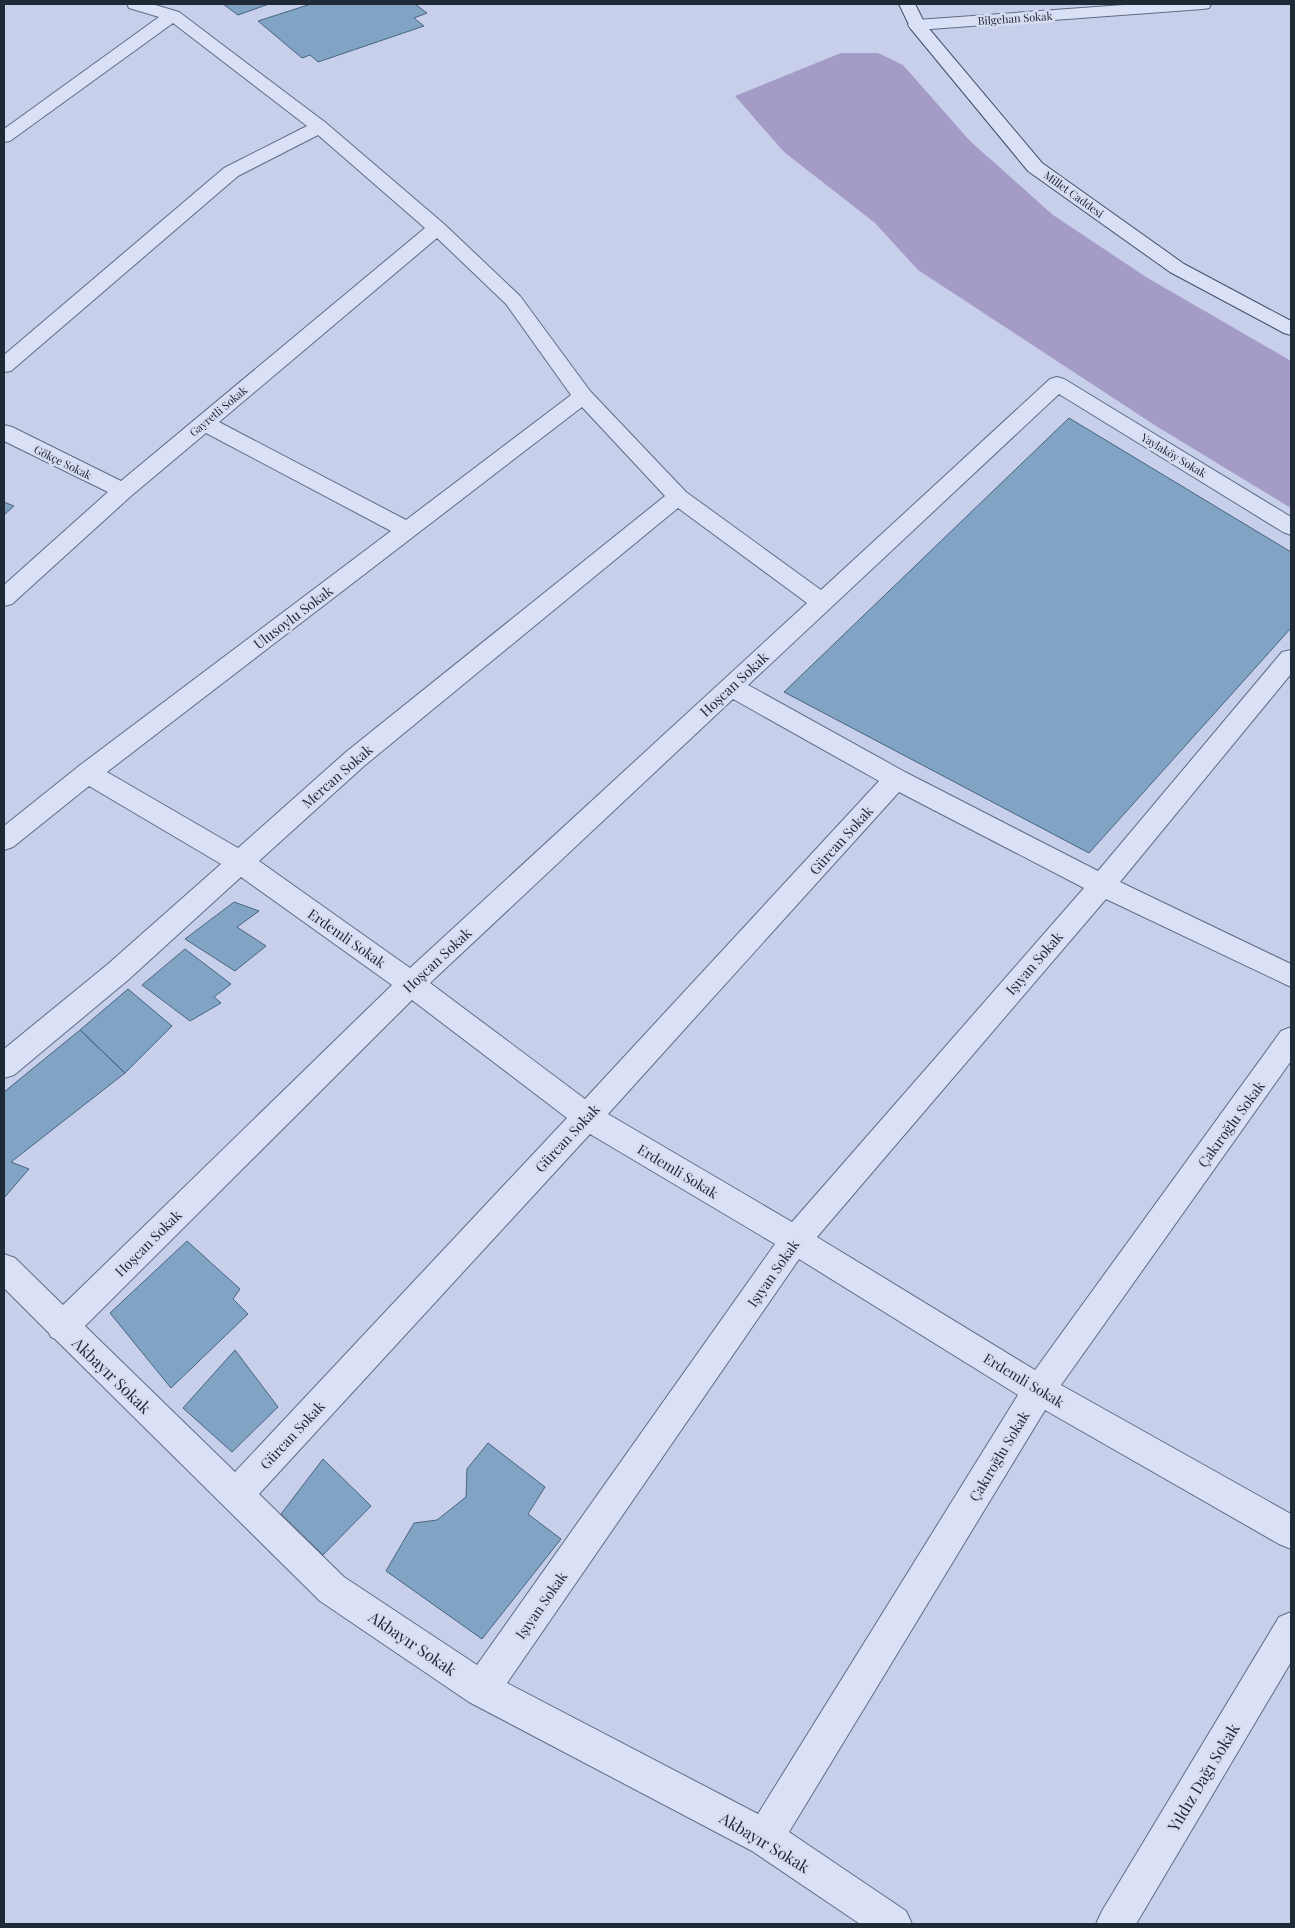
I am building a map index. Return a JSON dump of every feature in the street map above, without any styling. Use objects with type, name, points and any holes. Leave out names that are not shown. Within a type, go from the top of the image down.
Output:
[{"type":"street","points":[[135,4],[173,16],[187,25],[320,127],[437,228],[514,300],[583,396],[678,497],[822,602]]},
{"type":"street","name":"Millet Caddesi","points":[[908,4],[917,25],[1035,166],[1177,268],[1291,329]]},
{"type":"street","name":"Bilgehan Sokak","points":[[917,25],[1203,4]]},
{"type":"street","points":[[4,137],[154,27],[173,16]]},
{"type":"street","points":[[4,366],[231,172],[320,127]]},
{"type":"street","name":"Gayretli Sokak","points":[[4,598],[122,491],[437,228]]},
{"type":"street","name":"Yaylaköy Sokak","points":[[1056,384],[1291,527]]},
{"type":"street","name":"Hoşcan Sokak","points":[[62,1327],[411,984],[1056,384]]},
{"type":"street","name":"Ulusoylu Sokak","points":[[4,840],[88,772],[583,396]]},
{"type":"street","points":[[204,423],[407,530]]},
{"type":"street","name":"Gökçe Sokak","points":[[4,432],[122,491]]},
{"type":"street","name":"Mercan Sokak","points":[[4,1066],[118,972],[355,759],[678,497]]},
{"type":"street","name":"Işıyan Sokak","points":[[482,1690],[795,1240],[1102,885],[1291,658]]},
{"type":"street","points":[[732,686],[896,779],[1102,885],[1291,976]]},
{"type":"street","name":"Erdemli Sokak","points":[[88,772],[240,862],[411,984],[587,1117],[795,1240],[1039,1390],[1291,1532]]},
{"type":"street","name":"Gürcan Sokak","points":[[236,1495],[587,1117],[896,779]]},
{"type":"street","name":"Çakıroğlu Sokak","points":[[765,1838],[1039,1390],[1291,1040]]},
{"type":"street","name":"Akbayır Sokak","points":[[4,1268],[62,1327],[332,1589],[482,1690],[765,1838],[893,1924]]},
{"type":"street","name":"Yıldız Dağı Sokak","points":[[1115,1924],[1291,1630]]},
{"type":"shaded area","points":[[841,53],[878,53],[903,65],[970,141],[1053,215],[1146,277],[1291,361],[1291,508],[1156,426],[918,270],[875,223],[784,152],[735,96]]},
{"type":"building","points":[[223,4],[269,4],[238,15]]},
{"type":"building","points":[[311,4],[415,4],[427,13],[414,18],[424,26],[318,62],[310,55],[302,58],[258,21]]},
{"type":"building","points":[[1069,418],[1291,552],[1291,628],[1089,853],[784,692]]},
{"type":"building","points":[[4,502],[14,506],[4,515]]},
{"type":"building","points":[[234,902],[259,911],[237,927],[266,946],[235,971],[185,939]]},
{"type":"building","points":[[185,949],[231,984],[214,997],[221,1003],[190,1021],[142,985]]},
{"type":"building","points":[[128,989],[172,1026],[125,1073],[80,1030]]},
{"type":"building","points":[[80,1030],[125,1073],[11,1162],[29,1169],[4,1198],[4,1092]]},
{"type":"building","points":[[187,1241],[240,1289],[233,1299],[248,1314],[171,1388],[110,1313]]},
{"type":"building","points":[[235,1350],[278,1407],[232,1452],[183,1408]]},
{"type":"building","points":[[488,1443],[545,1487],[528,1514],[561,1539],[482,1639],[386,1571],[414,1523],[437,1520],[466,1497],[467,1469]]},
{"type":"building","points":[[323,1459],[371,1506],[323,1555],[281,1514]]}]
